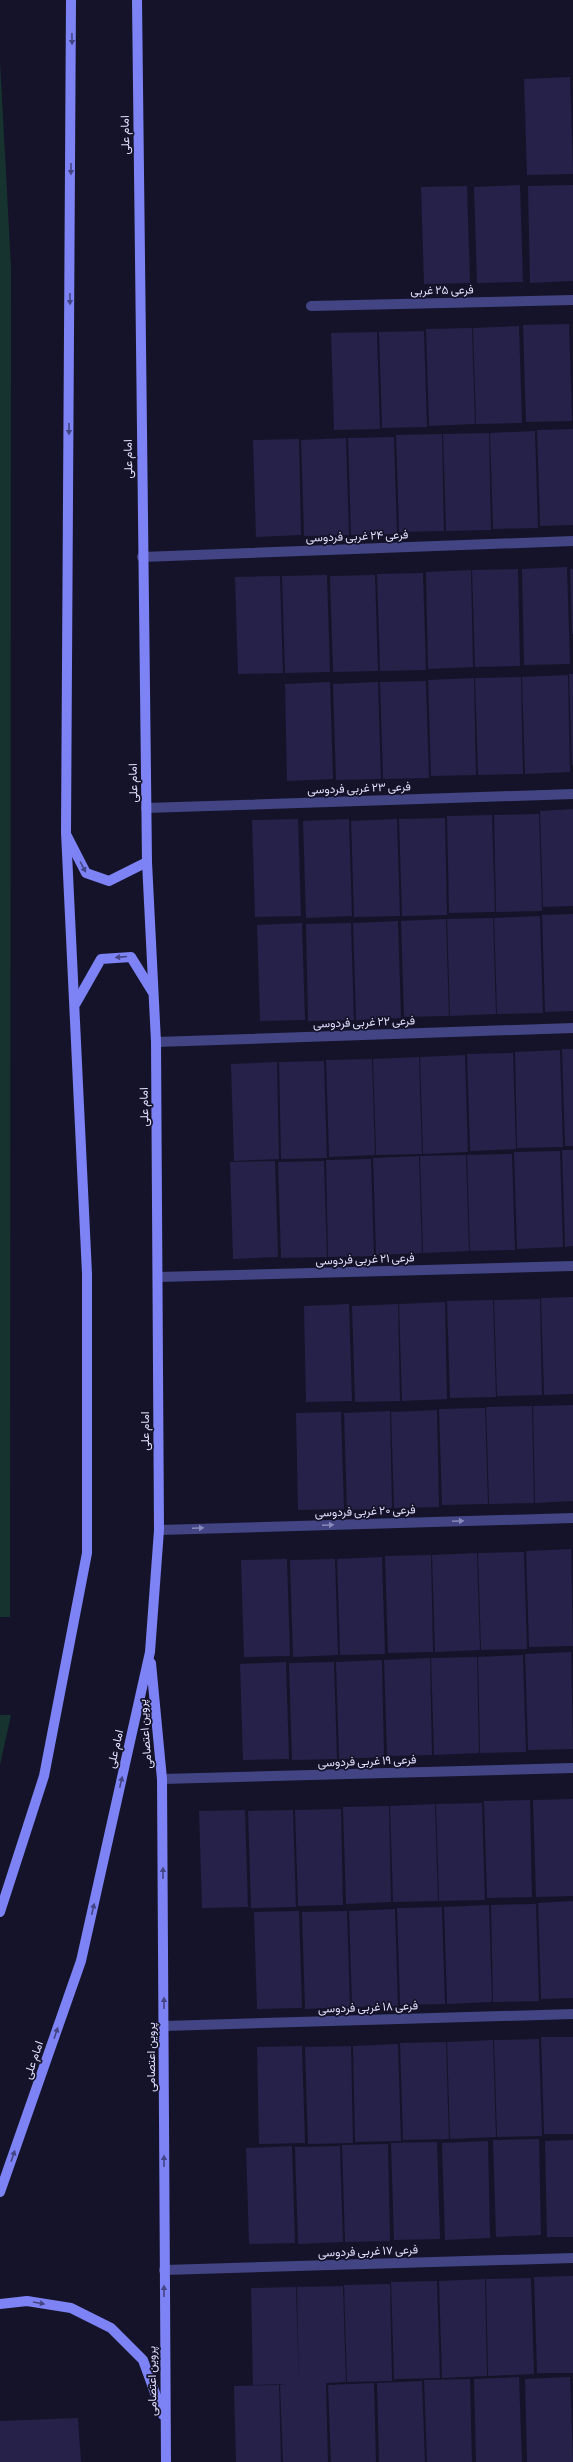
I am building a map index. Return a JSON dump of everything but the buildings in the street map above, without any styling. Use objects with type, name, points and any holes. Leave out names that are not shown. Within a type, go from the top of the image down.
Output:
[{"type":"main road","points":[[0,1912],[44,1776],[87,1553],[87,1274],[76,1004],[66,832],[71,0]]},
{"type":"main road","name":"امام علی","points":[[0,2192],[82,1961],[150,1652],[159,1530],[159,1277],[156,1042],[147,862],[146,808],[142,557],[137,0]]},
{"type":"main road","points":[[66,832],[86,873],[109,882],[147,862]]},
{"type":"main road","points":[[76,1004],[101,959],[132,956],[153,992]]},
{"type":"main road","name":"پروین اعتصامی","points":[[150,1652],[162,1779],[164,2330],[166,2462]]},
{"type":"main road","points":[[0,2304],[27,2301],[71,2308],[111,2328],[143,2360],[166,2423]]},
{"type":"street","name":"فرعی ۲۵ غربی","points":[[311,306],[573,300]]},
{"type":"street","name":"فرعی ۲۴ غربی فردوسی","points":[[142,557],[573,541]]},
{"type":"street","name":"فرعی ۲۳ غربی فردوسی","points":[[146,808],[573,794]]},
{"type":"street","name":"فرعی ۲۲ غربی فردوسی","points":[[156,1042],[573,1028]]},
{"type":"street","name":"فرعی ۲۱ غربی فردوسی","points":[[159,1277],[573,1266]]},
{"type":"street","name":"فرعی ۲۰ غربی فردوسی","points":[[159,1530],[573,1518]]},
{"type":"street","name":"فرعی ۱۹ غربی فردوسی","points":[[162,1779],[573,1768]]},
{"type":"street","name":"فرعی ۱۸ غربی فردوسی","points":[[164,2026],[573,2014]]},
{"type":"street","name":"فرعی ۱۷ غربی فردوسی","points":[[164,2270],[573,2258]]},
{"type":"green space","points":[[0,61],[11,267],[10,1617],[0,1617]]},
{"type":"green space","points":[[0,1715],[11,1715],[0,1765]]}]
